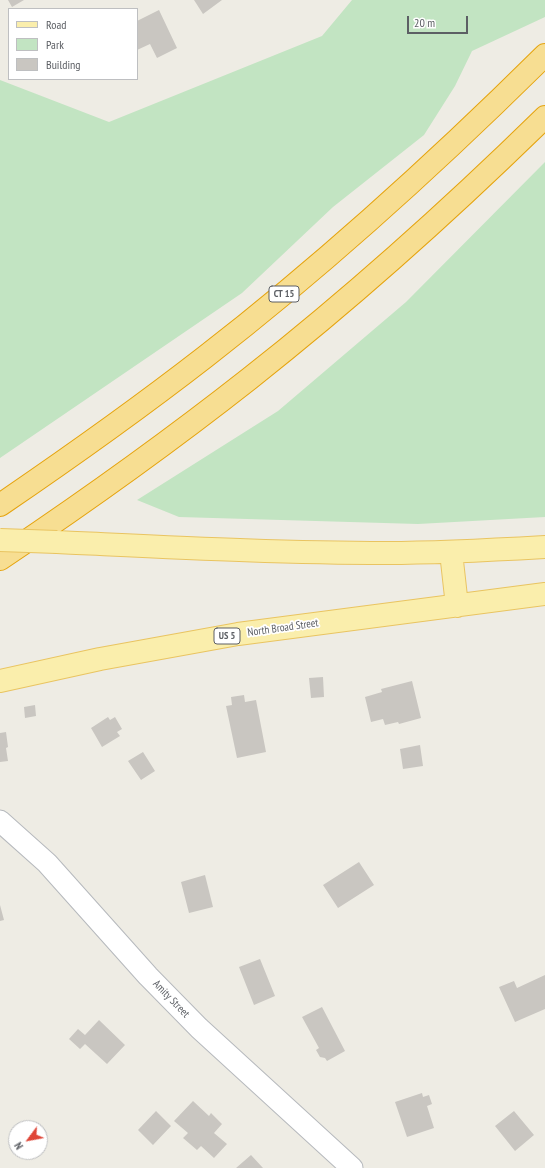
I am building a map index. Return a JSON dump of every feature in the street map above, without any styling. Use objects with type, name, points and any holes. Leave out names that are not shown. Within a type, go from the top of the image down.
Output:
[{"type":"highway","name":"CT 15","points":[[0,505],[66,460],[159,392],[272,303],[355,233],[413,181],[545,55]]},
{"type":"highway","points":[[0,559],[134,466],[250,378],[402,252],[545,117]]},
{"type":"main road","points":[[0,540],[308,552],[451,552],[545,547]]},
{"type":"main road","points":[[451,552],[457,606]]},
{"type":"main road","name":"North Broad Street","points":[[0,681],[100,659],[238,634],[545,594]]},
{"type":"street","name":"Amity Street","points":[[0,821],[47,863],[148,976],[199,1028],[352,1168]]},
{"type":"green space","points":[[352,0],[545,0],[545,17],[472,51],[455,86],[424,135],[333,207],[242,293],[0,458],[0,80],[109,122],[322,36]]},
{"type":"green space","points":[[545,162],[545,517],[418,524],[179,517],[137,500],[278,411],[406,302]]},
{"type":"building","points":[[8,0],[24,0],[12,7]]},
{"type":"building","points":[[194,0],[222,0],[203,14]]},
{"type":"building","points":[[159,10],[177,48],[157,58],[150,44],[138,50],[138,20]]},
{"type":"building","points":[[323,677],[324,697],[311,698],[309,678]]},
{"type":"building","points":[[412,681],[421,718],[399,724],[398,722],[385,725],[383,719],[371,722],[365,697],[382,692],[381,689]]},
{"type":"building","points":[[244,695],[245,702],[256,700],[266,752],[237,758],[226,706],[232,705],[231,697]]},
{"type":"building","points":[[35,705],[36,716],[25,718],[24,707]]},
{"type":"building","points":[[108,717],[110,720],[115,717],[122,729],[117,732],[120,736],[102,747],[91,728]]},
{"type":"building","points":[[6,732],[8,761],[0,762],[0,733]]},
{"type":"building","points":[[420,745],[423,766],[403,769],[400,749]]},
{"type":"building","points":[[143,752],[155,771],[141,780],[128,761]]},
{"type":"building","points":[[359,862],[374,885],[338,908],[323,885]]},
{"type":"building","points":[[205,875],[213,907],[189,913],[181,882]]},
{"type":"building","points":[[0,905],[4,920],[0,921]]},
{"type":"building","points":[[260,959],[275,996],[254,1005],[239,967]]},
{"type":"building","points":[[545,975],[545,1009],[515,1022],[499,987],[514,981],[517,988]]},
{"type":"building","points":[[322,1007],[345,1051],[327,1061],[325,1058],[320,1057],[316,1050],[319,1048],[302,1017]]},
{"type":"building","points":[[99,1020],[125,1045],[107,1064],[85,1044],[80,1049],[69,1039],[78,1029],[85,1035]]},
{"type":"building","points":[[422,1093],[423,1097],[429,1095],[432,1104],[427,1106],[434,1128],[407,1137],[395,1102]]},
{"type":"building","points":[[193,1101],[209,1116],[211,1113],[222,1124],[214,1133],[227,1144],[214,1158],[201,1146],[197,1150],[183,1138],[188,1133],[174,1121]]},
{"type":"building","points":[[156,1111],[171,1126],[153,1145],[138,1130]]},
{"type":"building","points":[[514,1111],[534,1135],[515,1151],[495,1126]]},
{"type":"building","points":[[251,1155],[263,1168],[236,1168]]}]
